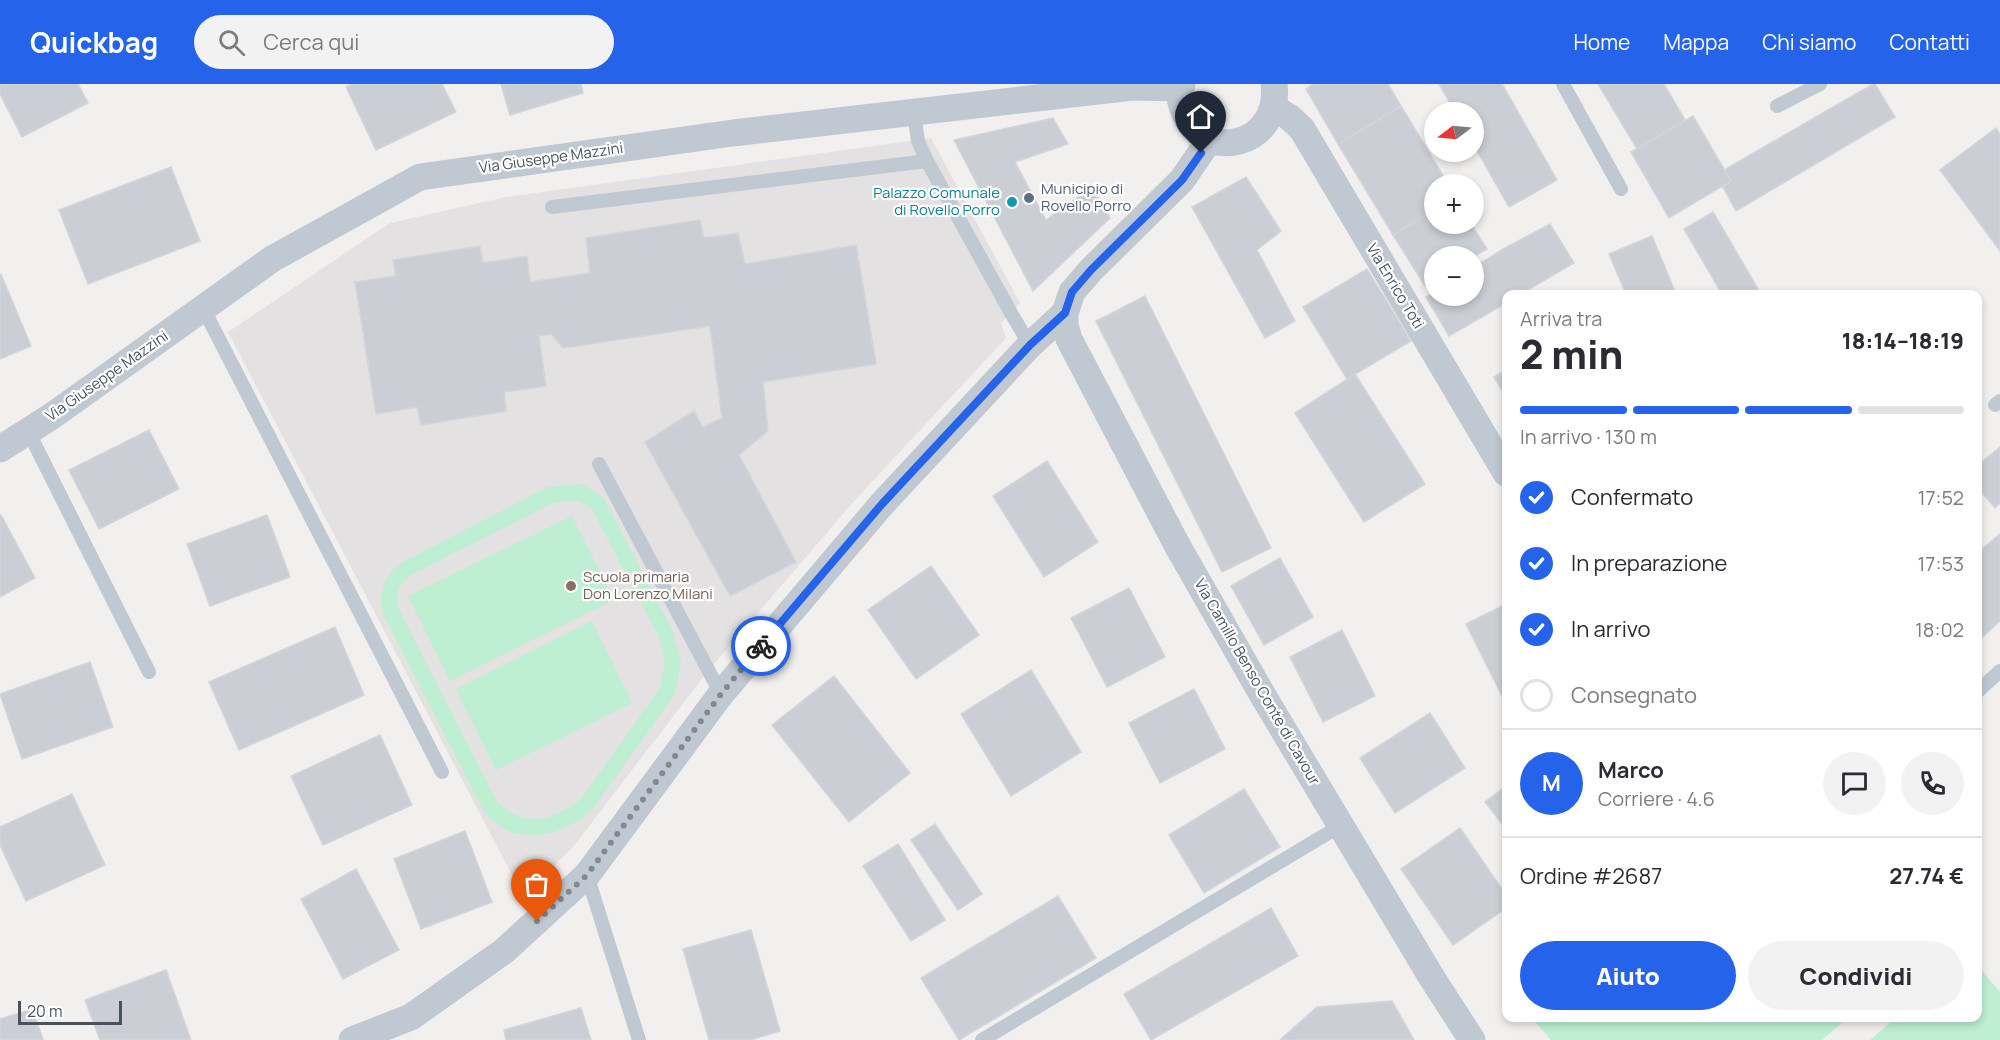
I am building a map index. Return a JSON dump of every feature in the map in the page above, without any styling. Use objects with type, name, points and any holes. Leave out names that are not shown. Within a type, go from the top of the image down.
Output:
[{"type":"street","name":"Via Giuseppe Mazzini","points":[[0,448],[52,416],[272,259],[420,177],[732,133],[914,113],[1048,90],[1181,86]]},
{"type":"street","points":[[1181,86],[1181,104],[1186,119],[1197,131],[1210,139],[1226,143],[1242,141],[1256,134],[1267,122],[1274,96]]},
{"type":"street","name":"Via Enrico Toti","points":[[1274,96],[1302,129],[1502,466]]},
{"type":"street","points":[[352,1040],[411,1017],[504,951],[587,875],[721,694],[882,504],[1030,345],[1065,313],[1072,292],[1091,270],[1182,180],[1210,139]]},
{"type":"street","name":"Via Camillo Benso Conte di Cavour","points":[[1065,313],[1065,326],[1069,339],[1163,518],[1262,694],[1340,826],[1472,1040]]},
{"type":"lane","points":[[1563,84],[1621,189]]},
{"type":"lane","points":[[1777,105],[1820,84]]},
{"type":"lane","points":[[914,113],[918,141],[927,161],[1030,345]]},
{"type":"lane","points":[[552,207],[927,161]]},
{"type":"lane","points":[[203,308],[442,772]]},
{"type":"lane","points":[[28,431],[150,672]]},
{"type":"lane","points":[[599,464],[721,694]]},
{"type":"lane","points":[[1982,687],[2000,671]]},
{"type":"lane","points":[[982,1040],[1340,826]]},
{"type":"lane","points":[[587,875],[639,1040]]},
{"type":"shaded area","name":"Scuola primaria Don Lorenzo Milani","points":[[931,138],[1020,303],[1001,323],[1006,338],[855,500],[708,671],[573,847],[523,896],[228,332],[390,223],[506,197]]},
{"type":"green space","points":[[582,484],[604,498],[672,630],[681,661],[675,694],[592,810],[574,823],[556,831],[525,835],[506,830],[484,812],[382,612],[382,590],[390,574],[401,563],[548,487]],"holes":[[[578,500],[592,509],[658,635],[665,662],[660,688],[581,799],[560,813],[539,819],[528,819],[507,810],[497,802],[398,607],[398,593],[409,576],[553,503]]]},
{"type":"green space","points":[[572,516],[614,600],[450,681],[408,596]]},
{"type":"green space","points":[[592,621],[632,703],[496,770],[456,689]]},
{"type":"green space","points":[[1982,971],[2000,992],[2000,1040],[1870,1040],[1891,1022],[1982,1022]]},
{"type":"green space","points":[[1535,1022],[1843,1022],[1822,1040],[1551,1040]]},
{"type":"building","points":[[0,84],[78,84],[88,103],[22,137],[0,94]]},
{"type":"building","points":[[353,84],[442,84],[456,112],[376,150],[346,87]]},
{"type":"building","points":[[501,84],[581,84],[583,93],[510,115]]},
{"type":"building","points":[[1314,84],[1388,84],[1401,106],[1338,144],[1306,89]]},
{"type":"building","points":[[1439,84],[1502,84],[1557,180],[1509,207],[1483,162],[1484,102],[1449,102]]},
{"type":"building","points":[[1598,84],[1664,84],[1685,120],[1637,149]]},
{"type":"building","points":[[1873,84],[1895,117],[1736,211],[1723,187],[1731,181],[1724,170]]},
{"type":"building","points":[[1401,106],[1424,144],[1424,162],[1435,162],[1442,174],[1424,174],[1424,216],[1393,235],[1338,144]]},
{"type":"building","points":[[1693,116],[1731,181],[1669,218],[1631,152]]},
{"type":"building","name":"Palazzo Comunale di Rovello Porro","points":[[1053,118],[1068,144],[1015,162],[1046,220],[1092,187],[1110,218],[1033,291],[954,140]]},
{"type":"building","points":[[1996,128],[2000,134],[2000,251],[1940,170]]},
{"type":"building","points":[[171,167],[200,241],[88,284],[59,210]]},
{"type":"building","points":[[1246,177],[1281,231],[1257,250],[1295,321],[1265,338],[1192,207]]},
{"type":"building","points":[[1713,212],[1759,290],[1720,290],[1684,229]]},
{"type":"building","points":[[1424,216],[1424,234],[1477,234],[1487,249],[1484,251],[1484,246],[1424,246],[1424,284],[1393,235]]},
{"type":"building","points":[[700,220],[704,238],[738,233],[745,264],[856,245],[876,364],[763,382],[768,431],[739,455],[796,562],[730,596],[645,442],[694,411],[703,427],[722,418],[710,326],[563,348],[551,334],[539,336],[546,386],[504,392],[506,411],[421,425],[417,407],[376,414],[355,282],[396,276],[393,260],[480,246],[483,263],[527,256],[530,282],[590,273],[586,238]]},
{"type":"building","points":[[1550,224],[1574,263],[1528,290],[1502,290],[1502,305],[1449,336],[1431,306],[1484,306],[1484,261]]},
{"type":"building","points":[[1652,236],[1674,290],[1624,290],[1609,254]]},
{"type":"building","points":[[1367,269],[1411,341],[1347,379],[1303,307]]},
{"type":"building","points":[[0,275],[31,346],[0,359]]},
{"type":"building","points":[[1145,296],[1271,548],[1222,572],[1096,321]]},
{"type":"building","points":[[1502,372],[1502,390],[1494,377]]},
{"type":"building","points":[[1355,374],[1425,484],[1364,522],[1295,413]]},
{"type":"building","points":[[149,430],[179,489],[99,529],[69,470]]},
{"type":"building","points":[[2000,447],[2000,503],[1995,508],[1982,493],[1982,462]]},
{"type":"building","points":[[1047,461],[1098,542],[1044,577],[993,496]]},
{"type":"building","points":[[0,515],[35,578],[0,597]]},
{"type":"building","points":[[267,515],[290,577],[210,606],[187,544]]},
{"type":"building","points":[[2000,534],[2000,621],[1982,637],[1982,549]]},
{"type":"building","points":[[1280,558],[1313,617],[1264,645],[1231,586]]},
{"type":"building","points":[[931,566],[979,635],[916,679],[868,610]]},
{"type":"building","points":[[1129,588],[1165,657],[1107,687],[1071,618]]},
{"type":"building","points":[[1502,606],[1502,696],[1466,624]]},
{"type":"building","points":[[335,627],[364,695],[239,750],[209,682]]},
{"type":"building","points":[[1342,630],[1375,696],[1323,722],[1290,657]]},
{"type":"building","points":[[90,662],[113,727],[22,759],[0,694]]},
{"type":"building","points":[[1031,670],[1081,752],[1011,796],[961,714]]},
{"type":"building","points":[[834,676],[910,773],[849,822],[772,725]]},
{"type":"building","points":[[1194,689],[1225,749],[1160,783],[1129,723]]},
{"type":"building","points":[[1430,713],[1465,768],[1395,813],[1360,758]]},
{"type":"building","points":[[380,735],[412,805],[323,845],[291,776]]},
{"type":"building","points":[[1244,789],[1280,847],[1204,893],[1169,835]]},
{"type":"building","points":[[1502,789],[1502,824],[1485,802]]},
{"type":"building","points":[[72,794],[105,865],[26,901],[0,845],[0,827]]},
{"type":"building","points":[[935,824],[982,894],[958,910],[911,840]]},
{"type":"building","points":[[1460,828],[1502,889],[1502,911],[1453,945],[1401,869]]},
{"type":"building","points":[[465,831],[492,902],[421,929],[394,859]]},
{"type":"building","points":[[898,844],[945,920],[911,941],[863,866]]},
{"type":"building","points":[[356,869],[399,950],[343,979],[301,899]]},
{"type":"building","points":[[1058,896],[1096,958],[959,1040],[921,978]]},
{"type":"building","points":[[1271,908],[1298,956],[1151,1040],[1124,994]]},
{"type":"building","points":[[751,930],[780,1031],[750,1040],[709,1040],[683,949]]},
{"type":"building","points":[[166,970],[191,1040],[100,1040],[85,1000]]},
{"type":"building","points":[[1392,1001],[1414,1040],[1280,1040],[1317,1007]]},
{"type":"building","points":[[581,1008],[591,1040],[506,1040],[504,1030]]},
{"type":"building","points":[[33,1009],[43,1040],[0,1040],[0,1019]]},
{"type":"way so far","points":[[537,921],[587,875],[721,694],[761,646]]},
{"type":"place","name":"Municipio di Rovello Porro","points":[[1029,198]]},
{"type":"place","name":"Palazzo Comunale di Rovello Porro","points":[[1012,202]]},
{"type":"place","name":"Scuola primaria Don Lorenzo Milani","points":[[571,586]]},
{"type":"route","points":[[761,646],[882,504],[1030,345],[1065,313],[1072,292],[1091,270],[1182,180],[1201,153]]}]
